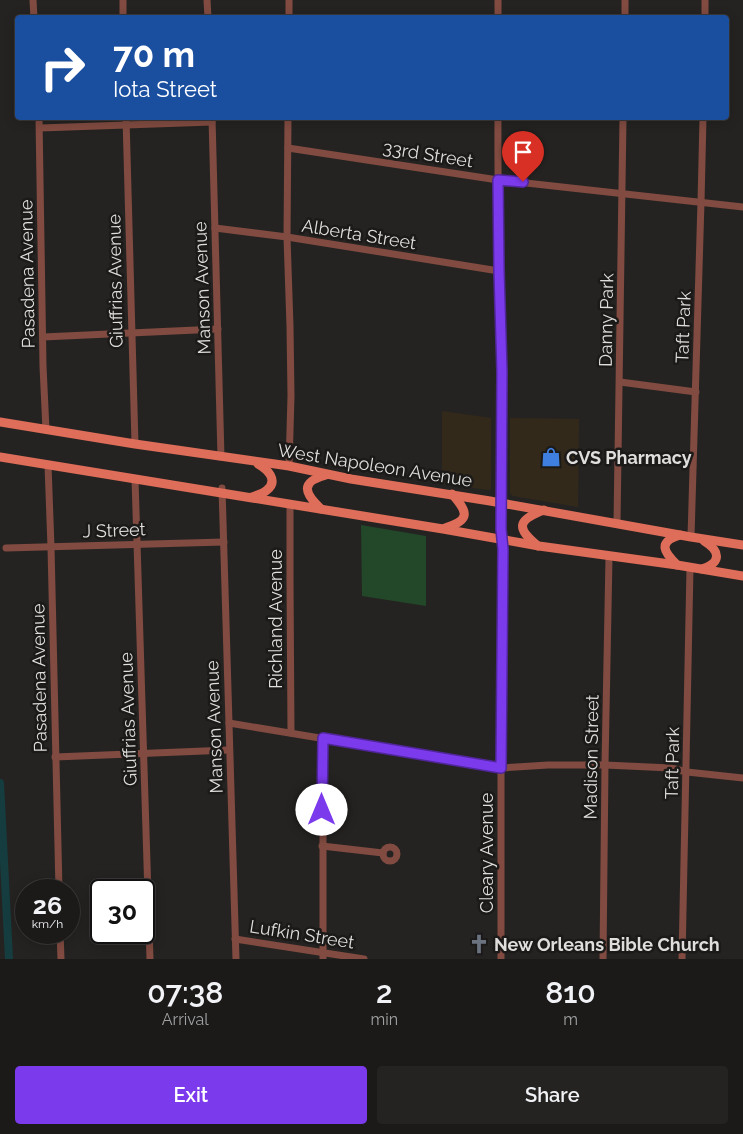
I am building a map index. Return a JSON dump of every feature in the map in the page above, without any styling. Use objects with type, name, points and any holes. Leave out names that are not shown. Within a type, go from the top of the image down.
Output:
[{"type":"main road","name":"West Napoleon Avenue","points":[[0,422],[289,466],[743,545]]},
{"type":"main road","points":[[0,457],[222,491],[539,546],[743,576]]},
{"type":"main road","points":[[251,497],[268,490],[273,481],[266,468],[255,462]]},
{"type":"main road","points":[[321,509],[308,496],[308,486],[316,478],[328,474]]},
{"type":"main road","points":[[443,529],[459,522],[465,514],[464,509],[452,494]]},
{"type":"main road","points":[[539,546],[524,532],[523,524],[524,520],[528,517],[544,510]]},
{"type":"main road","points":[[677,565],[666,553],[665,544],[668,540],[680,535]]},
{"type":"main road","points":[[695,538],[712,546],[716,551],[717,557],[715,562],[711,566],[702,569]]},
{"type":"street","points":[[33,0],[34,15]]},
{"type":"street","points":[[122,0],[123,15]]},
{"type":"street","points":[[207,0],[208,15]]},
{"type":"street","points":[[289,0],[289,15]]},
{"type":"street","points":[[498,0],[498,15]]},
{"type":"street","points":[[625,0],[625,15]]},
{"type":"street","points":[[705,0],[705,15]]},
{"type":"street","name":"Pasadena Avenue","points":[[39,120],[46,430]]},
{"type":"street","points":[[40,128],[126,121],[212,120]]},
{"type":"street","name":"Manson Avenue","points":[[212,120],[222,457]]},
{"type":"street","points":[[288,120],[287,238],[291,396],[289,466]]},
{"type":"street","name":"Cleary Avenue","points":[[498,120],[503,549],[501,959]]},
{"type":"street","name":"Danny Park","points":[[617,523],[623,120]]},
{"type":"street","name":"Taft Park","points":[[695,538],[696,392],[703,120]]},
{"type":"street","name":"Giuffrias Avenue","points":[[126,121],[135,444]]},
{"type":"street","name":"33rd Street","points":[[288,148],[498,180],[743,207]]},
{"type":"street","name":"Alberta Street","points":[[215,228],[499,271]]},
{"type":"street","points":[[43,337],[218,329]]},
{"type":"street","points":[[620,382],[696,392]]},
{"type":"street","name":"Pasadena Avenue","points":[[48,465],[59,879]]},
{"type":"street","name":"Giuffrias Avenue","points":[[135,479],[150,959]]},
{"type":"street","name":"Manson Avenue","points":[[222,491],[236,959]]},
{"type":"street","name":"Richland Avenue","points":[[290,504],[291,733]]},
{"type":"street","name":"J Street","points":[[6,548],[224,542]]},
{"type":"street","name":"Madison Street","points":[[603,959],[609,556]]},
{"type":"street","name":"Taft Park","points":[[682,959],[690,568]]},
{"type":"street","points":[[228,723],[501,768],[548,765],[605,765],[671,768],[687,772],[743,778]]},
{"type":"street","points":[[323,738],[323,956]]},
{"type":"street","points":[[55,757],[229,750]]},
{"type":"street","points":[[322,846],[383,853]]},
{"type":"street","name":"Lufkin Street","points":[[235,939],[323,956],[364,959]]},
{"type":"street","points":[[60,944],[60,959]]},
{"type":"shaded area","points":[[442,411],[491,418],[491,489],[442,484]]},
{"type":"shaded area","points":[[510,418],[579,419],[578,507],[513,496],[510,493]]},
{"type":"green space","points":[[361,525],[426,536],[426,606],[362,596]]},
{"type":"waterway","points":[[0,783],[9,959]]},
{"type":"place","name":"CVS Pharmacy","points":[[551,457]]},
{"type":"place","name":"New Orleans Bible Church","points":[[479,944]]},
{"type":"route","points":[[322,810],[323,738],[501,768],[503,549],[501,529],[502,372],[498,180],[523,182]]}]
